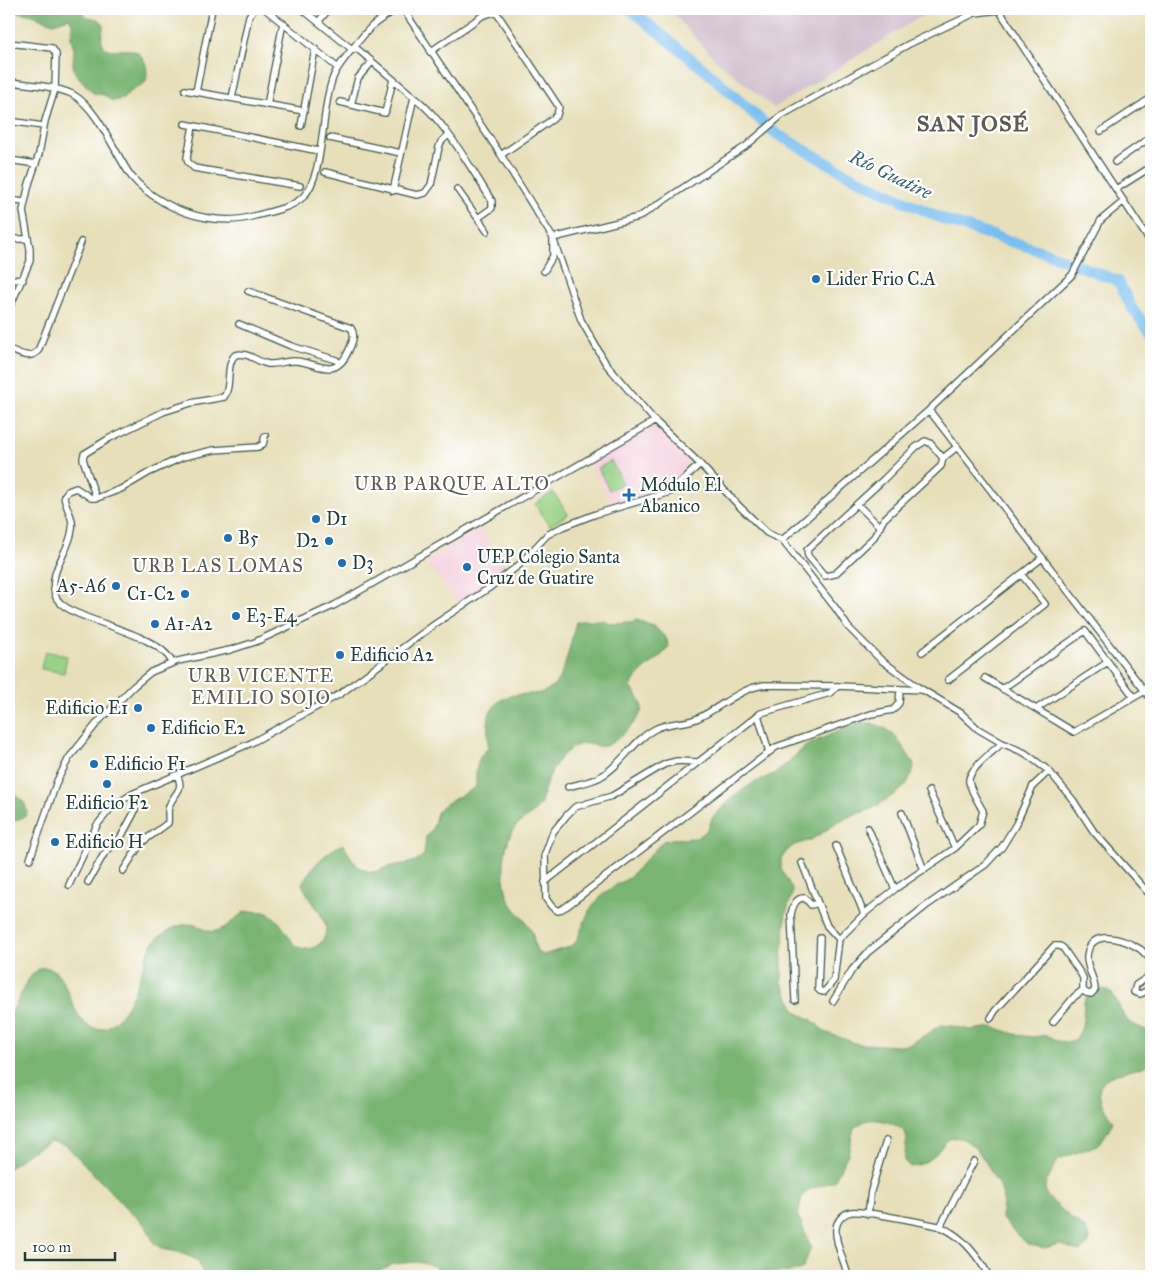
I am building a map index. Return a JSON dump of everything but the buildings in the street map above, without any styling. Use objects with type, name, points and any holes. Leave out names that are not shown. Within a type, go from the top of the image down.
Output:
[{"type":"street","points":[[196,92],[212,9]]},
{"type":"street","points":[[232,98],[249,16],[254,9]]},
{"type":"street","points":[[265,9],[338,68]]},
{"type":"street","points":[[302,9],[372,62],[434,114],[493,202],[492,208],[478,218]]},
{"type":"street","points":[[318,22],[329,9]]},
{"type":"street","points":[[9,82],[70,93],[83,102],[97,120],[131,175],[147,191],[175,208],[211,218],[226,220],[249,218],[298,201],[304,196],[313,180],[332,80],[338,68],[372,26],[397,9]]},
{"type":"street","points":[[403,9],[430,52],[501,154],[553,238],[581,320],[606,364],[655,421],[767,533],[782,540],[837,610],[848,627],[881,660],[961,713],[978,728],[1002,743],[1025,753],[1049,770],[1073,800],[1094,832],[1151,896]]},
{"type":"street","points":[[553,238],[639,217],[746,146],[776,119],[909,44],[975,13],[999,10],[1151,243]]},
{"type":"street","points":[[430,52],[482,16],[494,12],[498,15],[559,107],[557,115],[553,119],[501,154]]},
{"type":"street","points":[[267,105],[283,23]]},
{"type":"street","points":[[9,43],[48,46],[54,49],[56,54],[55,90],[43,126],[39,154],[24,202],[23,212],[30,256],[23,280],[9,309]]},
{"type":"street","points":[[301,126],[315,49]]},
{"type":"street","points":[[352,105],[358,78],[372,62]]},
{"type":"street","points":[[340,102],[385,113],[393,80]]},
{"type":"street","points":[[185,90],[304,111]]},
{"type":"street","points":[[393,191],[414,97]]},
{"type":"street","points":[[1101,131],[1151,98]]},
{"type":"street","points":[[9,121],[43,126]]},
{"type":"street","points":[[185,124],[319,151]]},
{"type":"street","points":[[193,126],[187,158],[194,168],[300,186]]},
{"type":"street","points":[[325,172],[417,196],[428,190],[431,186],[439,147],[448,135]]},
{"type":"street","points":[[330,138],[401,152]]},
{"type":"street","points":[[1115,162],[1151,138]]},
{"type":"street","points":[[9,160],[36,164]]},
{"type":"street","points":[[1116,190],[1151,167]]},
{"type":"street","points":[[457,189],[487,232]]},
{"type":"street","points":[[9,200],[24,202]]},
{"type":"street","points":[[782,540],[929,410],[1072,275],[1102,220],[1124,201]]},
{"type":"street","points":[[544,271],[553,256],[553,238]]},
{"type":"street","points":[[9,239],[28,239]]},
{"type":"street","points":[[9,348],[28,356],[34,355],[38,351],[81,242]]},
{"type":"street","points":[[9,279],[23,280]]},
{"type":"street","points":[[96,498],[82,458],[84,454],[117,434],[163,412],[191,403],[224,397],[227,392],[230,361],[235,354],[245,354],[267,364],[298,361],[326,369],[340,363],[346,357],[354,333],[351,328],[248,291]]},
{"type":"street","points":[[239,324],[291,346],[336,360],[340,363]]},
{"type":"street","points":[[929,410],[1151,699]]},
{"type":"street","points":[[30,860],[56,781],[69,758],[98,722],[151,672],[172,662],[230,650],[255,642],[335,605],[655,421]]},
{"type":"street","points":[[172,662],[167,654],[158,648],[128,633],[65,608],[56,599],[54,590],[55,572],[72,531],[72,517],[65,503],[64,496],[68,491],[76,488],[91,498],[96,498],[121,489],[150,472],[183,457],[214,450],[258,447],[262,445],[265,436]]},
{"type":"street","points":[[921,442],[930,443],[942,458],[942,463],[938,469],[884,518],[874,537],[835,574],[828,576],[822,574],[808,556],[807,550],[921,442]]},
{"type":"street","points":[[942,458],[957,447]]},
{"type":"street","points":[[68,885],[97,825],[112,807],[132,794],[251,743],[340,694],[519,565],[547,535],[596,514],[670,492],[700,464]]},
{"type":"street","points":[[857,504],[880,527]]},
{"type":"street","points":[[922,652],[1042,558]]},
{"type":"street","points":[[948,680],[1045,604],[1021,574]]},
{"type":"street","points":[[1002,689],[1085,631],[1134,697]]},
{"type":"street","points":[[1036,709],[1108,662]]},
{"type":"street","points":[[985,678],[1074,732],[1145,690]]},
{"type":"street","points":[[568,787],[599,778],[608,772],[643,737],[655,729],[705,715],[753,687],[764,685],[838,686],[925,690]]},
{"type":"street","points":[[545,882],[758,715],[830,693],[838,686]]},
{"type":"street","points":[[697,762],[677,761],[665,764],[612,796],[588,802],[576,807],[567,814],[553,832],[545,854],[546,898],[552,907],[558,911],[567,906],[776,747],[871,714],[893,710],[899,703],[900,690]]},
{"type":"street","points":[[758,715],[769,752]]},
{"type":"street","points":[[820,938],[818,989],[820,992],[824,992],[834,980],[839,939],[864,914],[895,889],[955,848],[979,825],[983,811],[969,783],[970,774],[1002,743]]},
{"type":"street","points":[[833,1001],[852,970],[868,952],[926,906],[985,865],[1002,847],[1016,824],[1033,786],[1049,770]]},
{"type":"street","points":[[123,870],[141,843],[168,823],[170,805],[180,788],[177,775]]},
{"type":"street","points":[[929,791],[955,848]]},
{"type":"street","points":[[88,882],[104,854],[122,837],[134,813],[136,804],[132,794]]},
{"type":"street","points":[[902,813],[924,870]]},
{"type":"street","points":[[868,828],[895,889]]},
{"type":"street","points":[[836,846],[864,914]]},
{"type":"street","points":[[802,863],[827,926],[839,939]]},
{"type":"street","points":[[794,1000],[791,914],[797,900],[801,898],[805,898],[813,905],[818,903]]},
{"type":"street","points":[[1083,990],[1091,994],[1095,990],[1088,967],[1087,954],[1092,943],[1099,938],[1112,938],[1128,943],[1142,950],[1151,960]]},
{"type":"street","points":[[991,1018],[995,1011],[1054,946],[1063,948],[1081,974],[1083,990]]},
{"type":"street","points":[[1151,975],[1136,985],[1134,992],[1140,994],[1151,989]]},
{"type":"street","points":[[1053,1022],[1074,997],[1083,990]]},
{"type":"street","points":[[868,1214],[872,1191],[886,1141]]},
{"type":"street","points":[[940,1226],[974,1161]]},
{"type":"street","points":[[848,1276],[836,1236],[836,1226],[843,1216],[854,1211],[940,1226],[950,1231],[964,1243],[978,1258],[989,1276]]},
{"type":"shaded area","points":[[669,9],[933,9],[774,108],[716,60]]},
{"type":"shaded area","points":[[655,425],[688,459],[685,470],[665,487],[637,498],[634,487],[623,490],[626,501],[613,505],[589,463]]},
{"type":"shaded area","name":"UEP Colegio Santa Cruz de Guatire","points":[[480,528],[506,573],[459,605],[426,561]]},
{"type":"green space","points":[[9,9],[88,9],[83,12],[86,17],[95,18],[103,23],[103,47],[113,50],[130,50],[139,54],[145,62],[146,82],[128,93],[123,99],[112,101],[104,95],[93,93],[75,73],[73,65],[74,49],[71,38],[72,23],[69,18],[53,23],[30,14],[14,12]]},
{"type":"green space","points":[[611,461],[623,483],[609,490],[598,468]]},
{"type":"green space","points":[[553,492],[568,514],[550,526],[535,504]]},
{"type":"green space","points":[[601,620],[610,623],[637,620],[654,626],[666,638],[669,646],[660,657],[643,670],[634,680],[631,687],[642,705],[638,718],[621,736],[605,746],[581,744],[570,749],[552,770],[541,805],[517,825],[508,841],[504,862],[507,893],[515,909],[532,932],[537,951],[543,955],[569,947],[576,942],[590,909],[602,895],[629,878],[663,841],[696,838],[704,833],[709,827],[712,818],[734,796],[753,783],[776,773],[807,745],[857,723],[871,723],[885,728],[896,737],[913,762],[914,767],[908,782],[902,789],[874,808],[843,819],[811,840],[794,845],[781,859],[781,869],[792,889],[786,913],[782,954],[782,983],[796,1012],[812,1020],[825,1032],[858,1044],[902,1046],[912,1043],[941,1025],[970,1030],[993,1027],[1018,1035],[1033,1037],[1046,1035],[1066,1043],[1076,1039],[1081,1030],[1086,998],[1100,989],[1106,990],[1114,996],[1127,1020],[1151,1032],[1151,1063],[1116,1074],[1102,1083],[1099,1091],[1101,1101],[1113,1122],[1097,1145],[1058,1160],[1046,1183],[1047,1196],[1088,1233],[1090,1239],[1088,1244],[1080,1251],[1059,1244],[1045,1248],[1029,1245],[1017,1235],[1002,1219],[1003,1199],[1000,1186],[981,1155],[965,1140],[959,1138],[950,1139],[931,1158],[921,1164],[910,1167],[904,1161],[907,1138],[905,1132],[893,1124],[877,1120],[863,1122],[854,1128],[848,1154],[834,1181],[809,1190],[802,1196],[798,1216],[811,1247],[803,1268],[791,1272],[764,1272],[752,1276],[444,1276],[434,1266],[417,1262],[393,1264],[367,1276],[282,1276],[272,1271],[266,1271],[234,1277],[206,1276],[201,1270],[199,1262],[195,1259],[178,1252],[162,1249],[154,1243],[146,1226],[127,1209],[66,1145],[50,1141],[27,1154],[9,1168],[9,1014],[28,980],[37,970],[47,968],[58,974],[73,1005],[85,1024],[94,1028],[105,1028],[117,1020],[127,1006],[152,945],[168,931],[179,926],[190,924],[208,931],[216,931],[228,925],[244,912],[261,912],[267,913],[276,919],[297,947],[306,949],[316,946],[323,939],[326,929],[325,924],[302,884],[314,866],[343,844],[358,866],[367,871],[375,872],[409,863],[416,861],[424,855],[426,837],[432,830],[437,813],[442,806],[476,787],[478,761],[488,748],[488,722],[490,713],[496,704],[511,696],[540,693],[553,686],[558,681],[565,665],[576,622]]},
{"type":"green space","points":[[45,651],[67,656],[64,673],[41,669]]},
{"type":"green space","points":[[9,791],[25,804],[27,812],[26,816],[14,821],[9,818]]},
{"type":"waterway","name":"Río Guatire","points":[[630,9],[712,76],[775,133],[847,174],[947,221],[1044,252],[1118,281],[1133,310],[1151,332]]},
{"type":"place","name":"Lider Frio C.A","points":[[816,279]]},
{"type":"place","name":"Módulo El Abanico","points":[[629,495]]},
{"type":"place","name":"D1","points":[[316,519]]},
{"type":"place","name":"B5","points":[[228,538]]},
{"type":"place","name":"D2","points":[[329,541]]},
{"type":"place","name":"D3","points":[[342,563]]},
{"type":"place","name":"UEP Colegio Santa Cruz de Guatire","points":[[467,567]]},
{"type":"place","name":"A5-A6","points":[[116,586]]},
{"type":"place","name":"C1-C2","points":[[185,594]]},
{"type":"place","name":"E3-E4","points":[[236,616]]},
{"type":"place","name":"A1-A2","points":[[155,624]]},
{"type":"place","name":"Edificio A2","points":[[340,655]]},
{"type":"place","name":"Edificio E1","points":[[138,708]]},
{"type":"place","name":"Edificio E2","points":[[151,728]]},
{"type":"place","name":"Edificio F1","points":[[94,764]]},
{"type":"place","name":"Edificio F2","points":[[107,784]]},
{"type":"place","name":"Edificio H","points":[[55,842]]},
{"type":"district","name":"SAN JOSÉ","points":[[973,123]]},
{"type":"district","name":"URB PARQUE ALTO","points":[[452,483]]},
{"type":"district","name":"URB LAS LOMAS","points":[[218,565]]},
{"type":"district","name":"URB VICENTE EMILIO SOJO","points":[[261,686]]}]
